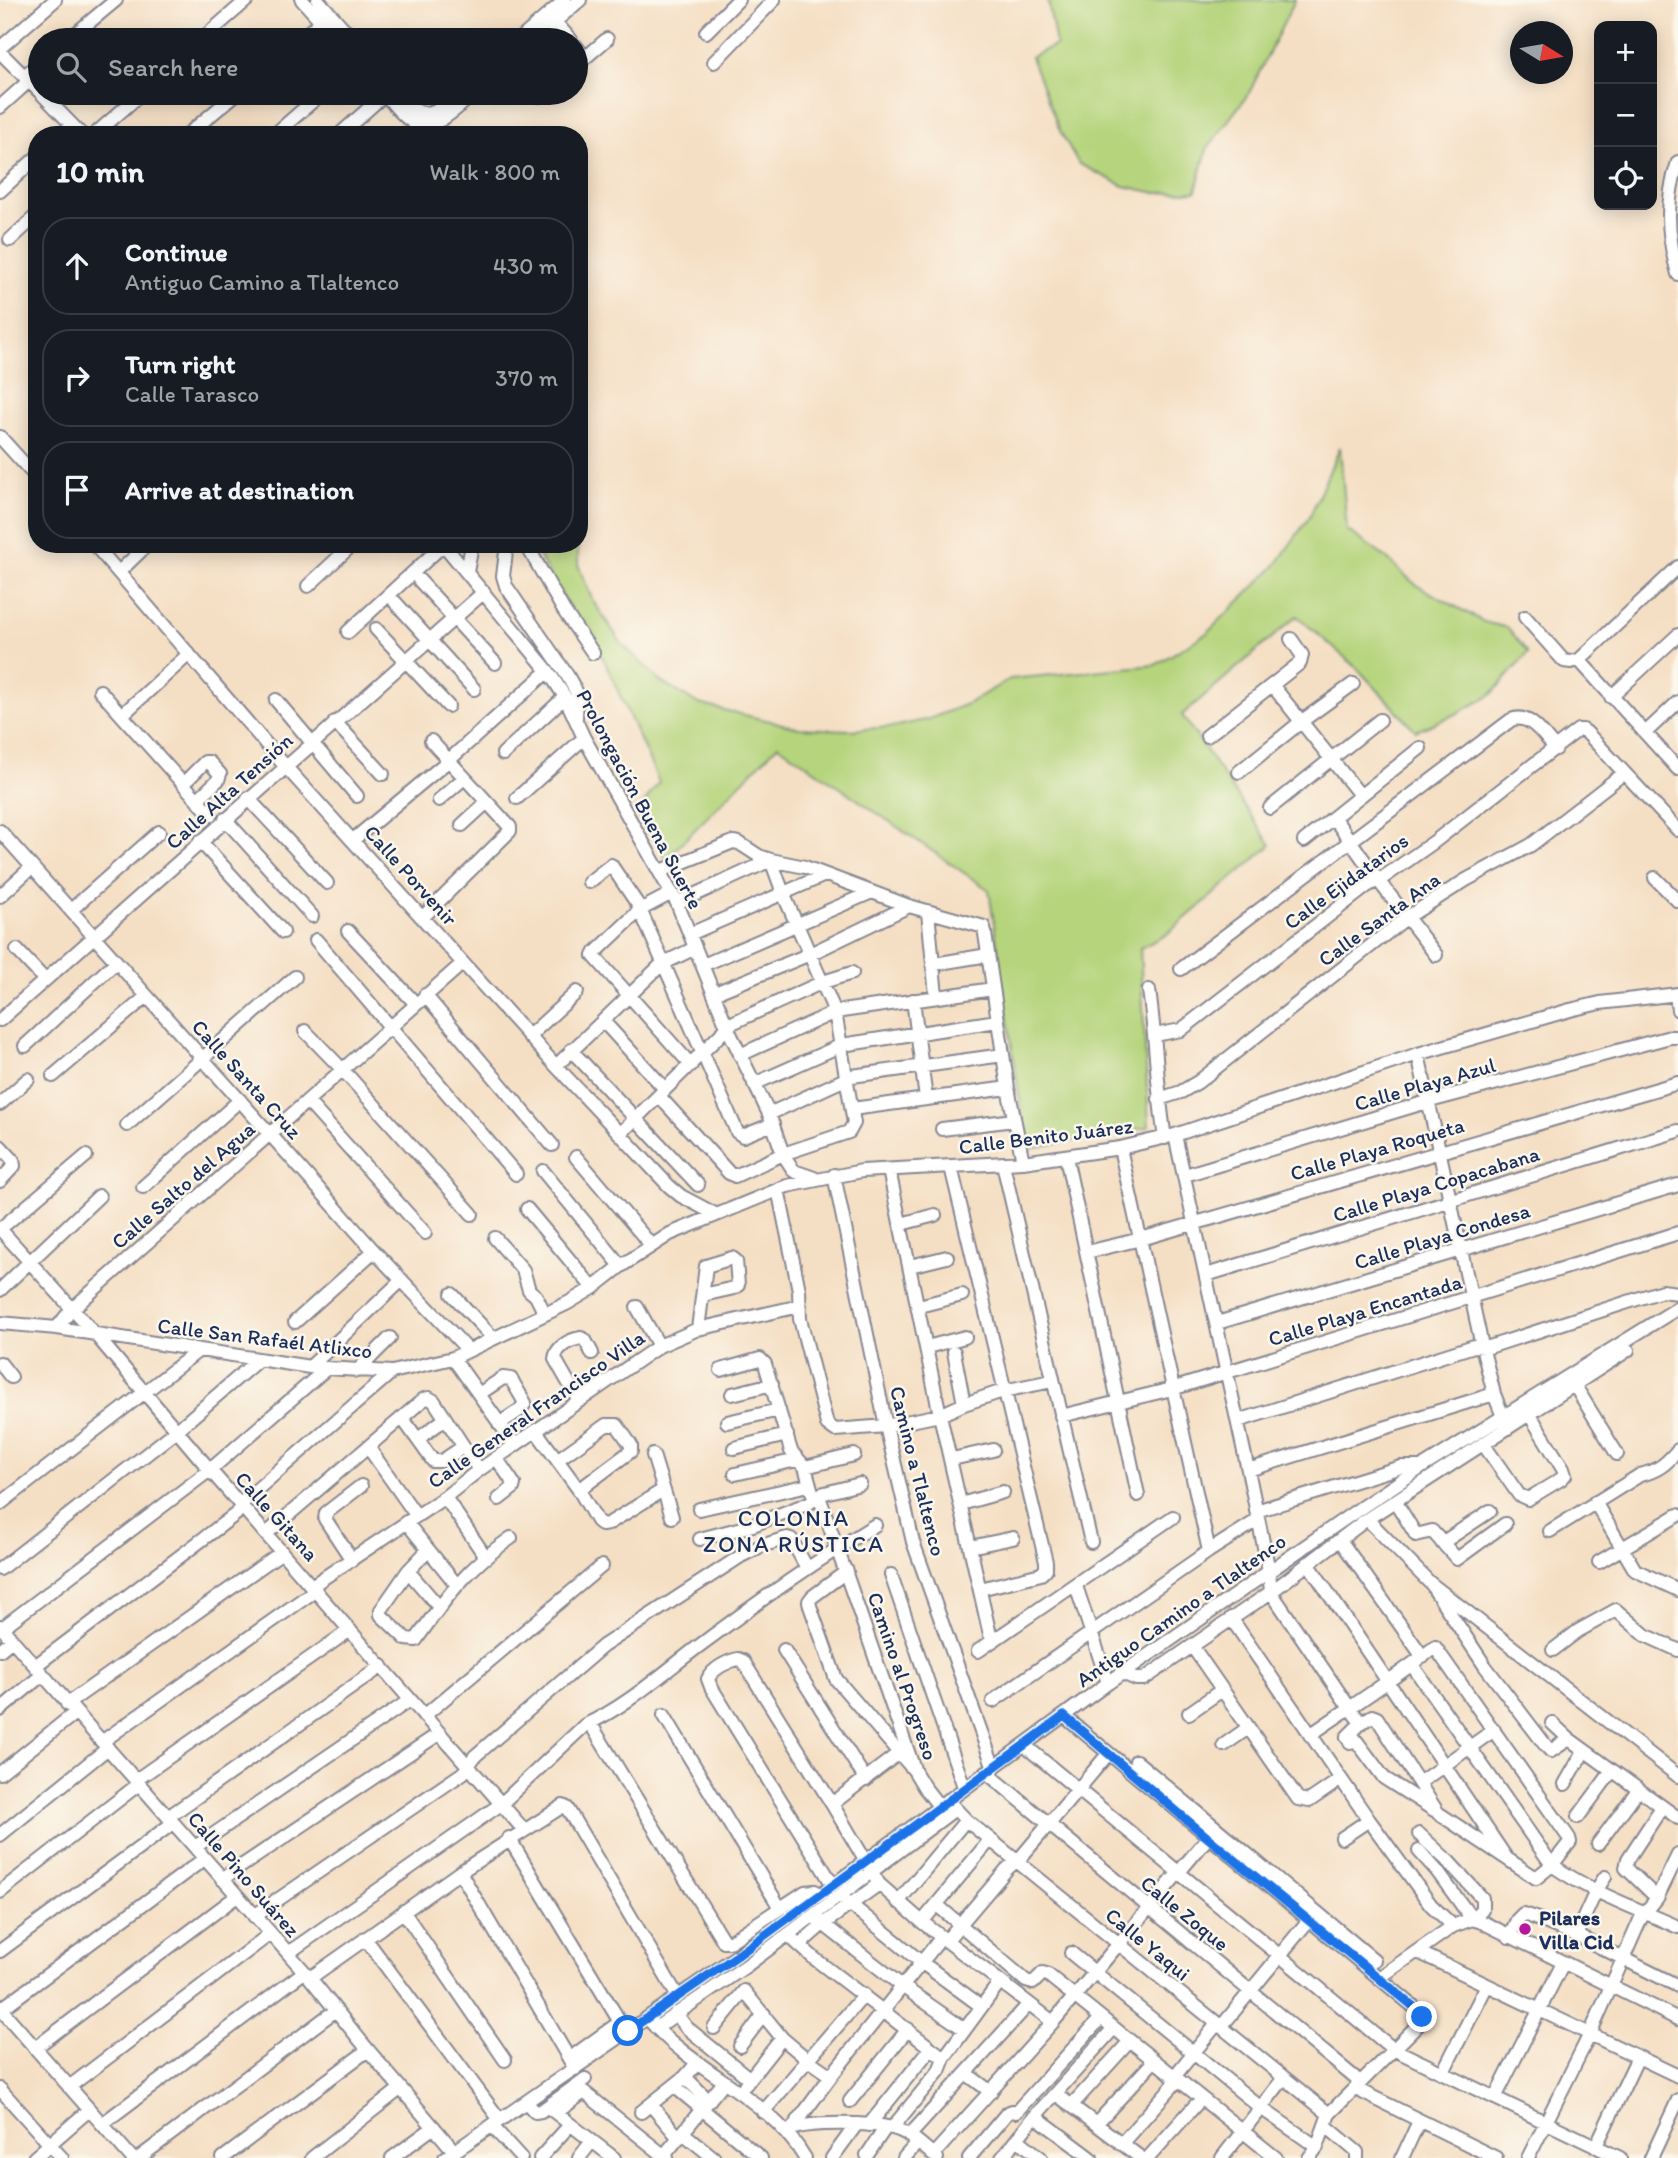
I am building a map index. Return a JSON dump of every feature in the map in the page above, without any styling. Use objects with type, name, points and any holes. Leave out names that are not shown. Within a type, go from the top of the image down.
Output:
[{"type":"street","points":[[0,107],[26,78],[0,50],[55,0]]},
{"type":"street","points":[[82,28],[116,0]]},
{"type":"street","points":[[215,28],[247,0]]},
{"type":"street","points":[[302,0],[339,28]]},
{"type":"street","points":[[318,0],[332,28]]},
{"type":"street","points":[[533,28],[565,0]]},
{"type":"street","points":[[548,28],[580,0]]},
{"type":"street","points":[[706,32],[738,0]]},
{"type":"street","points":[[714,62],[774,0]]},
{"type":"street","points":[[313,28],[326,17]]},
{"type":"street","points":[[555,22],[560,28]]},
{"type":"street","points":[[588,56],[607,39]]},
{"type":"street","points":[[53,105],[72,125]]},
{"type":"street","points":[[104,126],[128,105]]},
{"type":"street","points":[[198,126],[223,105]]},
{"type":"street","points":[[284,126],[308,105]]},
{"type":"street","points":[[350,126],[374,105]]},
{"type":"street","points":[[397,105],[412,126]]},
{"type":"street","points":[[407,105],[424,114],[433,113],[443,105]]},
{"type":"street","points":[[423,126],[450,114],[460,105]]},
{"type":"street","points":[[1678,162],[1668,198],[1670,244],[1678,274]]},
{"type":"street","points":[[0,191],[28,165]]},
{"type":"street","points":[[10,240],[28,223]]},
{"type":"street","points":[[0,437],[28,468]]},
{"type":"street","name":"Calle Porvenir","points":[[102,553],[285,766],[556,1066],[681,1196],[715,1214]]},
{"type":"street","points":[[119,572],[139,553]]},
{"type":"street","points":[[308,586],[344,553]]},
{"type":"street","points":[[348,632],[434,553]]},
{"type":"street","name":"Prolongación Buena Suerte","points":[[450,553],[548,671],[565,696],[584,738],[674,898],[728,1029],[771,1119],[783,1154],[794,1171],[816,1179]]},
{"type":"street","points":[[467,572],[470,553]]},
{"type":"street","points":[[506,553],[503,576],[506,586],[577,693],[576,719]]},
{"type":"street","points":[[531,553],[564,611],[593,653]]},
{"type":"street","points":[[1525,617],[1564,661],[1578,660],[1678,567]]},
{"type":"street","points":[[419,580],[495,663]]},
{"type":"street","name":"Calle Alta Tensión","points":[[0,1020],[484,592]]},
{"type":"street","points":[[395,602],[474,690]]},
{"type":"street","points":[[376,629],[448,706]]},
{"type":"street","points":[[1611,697],[1678,635]]},
{"type":"street","points":[[1208,736],[1300,663],[1302,655],[1291,639]]},
{"type":"street","points":[[122,715],[188,654]]},
{"type":"street","points":[[1578,660],[1678,769]]},
{"type":"street","points":[[353,840],[448,761],[548,671]]},
{"type":"street","points":[[1239,772],[1353,684]]},
{"type":"street","points":[[1272,685],[1360,794]]},
{"type":"street","points":[[100,691],[211,816]]},
{"type":"street","points":[[503,754],[565,696]]},
{"type":"street","points":[[276,700],[357,796]]},
{"type":"street","points":[[1645,733],[1678,702]]},
{"type":"street","points":[[1181,969],[1511,720],[1518,717],[1525,719],[1556,748]]},
{"type":"street","points":[[1270,808],[1380,720]]},
{"type":"street","points":[[335,722],[383,774]]},
{"type":"street","name":"Calle Ejidatarios","points":[[1155,1035],[1181,1030],[1367,886],[1434,842],[1578,730],[1583,730],[1624,773]]},
{"type":"street","points":[[517,798],[584,738]]},
{"type":"street","points":[[422,917],[508,835],[510,827],[431,741]]},
{"type":"street","points":[[1304,841],[1420,748]]},
{"type":"street","points":[[184,783],[205,762],[209,762],[220,774],[198,799]]},
{"type":"street","points":[[1624,773],[1678,830]]},
{"type":"street","name":"Calle Santa Ana","points":[[1159,1100],[1198,1082],[1406,918],[1466,880],[1531,845],[1624,773]]},
{"type":"street","points":[[439,800],[464,779]]},
{"type":"street","points":[[248,798],[327,883]]},
{"type":"street","points":[[462,825],[486,803]]},
{"type":"street","points":[[1334,818],[1436,955]]},
{"type":"street","points":[[225,819],[312,916]]},
{"type":"street","name":"Calle Santa Cruz","points":[[0,831],[374,1251],[468,1350]]},
{"type":"street","points":[[71,910],[159,832]]},
{"type":"street","points":[[200,841],[283,932]]},
{"type":"street","points":[[661,872],[733,842],[739,843],[759,856],[790,863],[909,906],[984,927],[1008,1088],[1023,1162]]},
{"type":"street","points":[[603,1021],[729,1173],[735,1176],[783,1154],[849,1132],[854,1124],[835,1012],[783,894],[771,860]]},
{"type":"street","points":[[691,1065],[594,956],[640,910],[771,860]]},
{"type":"street","points":[[589,882],[611,865],[640,910],[739,1136],[852,1076],[1003,1055]]},
{"type":"street","points":[[0,896],[32,867]]},
{"type":"street","points":[[690,934],[825,875]]},
{"type":"street","points":[[1656,878],[1678,901]]},
{"type":"street","points":[[703,965],[872,891]]},
{"type":"street","points":[[715,993],[810,954],[909,906]]},
{"type":"street","points":[[928,912],[936,996]]},
{"type":"street","points":[[348,932],[420,999],[552,1145]]},
{"type":"street","points":[[316,940],[516,1174]]},
{"type":"street","points":[[556,1066],[663,964],[695,948]]},
{"type":"street","points":[[17,950],[44,980]]},
{"type":"street","points":[[934,964],[988,955]]},
{"type":"street","points":[[25,1046],[116,962]]},
{"type":"street","name":"Calle Salto del Agua","points":[[57,1328],[71,1310],[463,962]]},
{"type":"street","points":[[620,1134],[732,1023],[823,982],[852,973]]},
{"type":"street","points":[[127,1125],[204,1060],[295,977]]},
{"type":"street","points":[[740,1055],[835,1012],[993,989]]},
{"type":"street","points":[[1149,990],[1159,1100],[1185,1175],[1269,1571],[1271,1592],[1361,1723]]},
{"type":"street","points":[[529,1036],[577,992]]},
{"type":"street","points":[[1677,994],[1678,1010]]},
{"type":"street","name":"Calle Benito Juárez","points":[[593,1288],[651,1245],[715,1214],[778,1189],[834,1175],[1003,1164],[1120,1148],[1170,1137],[1418,1054],[1600,1003],[1677,994]]},
{"type":"street","points":[[53,1076],[146,996]]},
{"type":"street","points":[[913,1000],[926,1099]]},
{"type":"street","points":[[754,1084],[842,1045],[997,1021]]},
{"type":"street","points":[[305,1031],[472,1213]]},
{"type":"street","name":"Calle Playa Azul","points":[[1185,1175],[1430,1101],[1678,1037]]},
{"type":"street","points":[[571,1050],[698,1185]]},
{"type":"street","points":[[1418,1054],[1482,1346],[1494,1394],[1506,1424]]},
{"type":"street","points":[[0,1104],[28,1079]]},
{"type":"street","name":"Calle Playa Roqueta","points":[[1087,1252],[1141,1239],[1678,1083]]},
{"type":"street","points":[[852,1109],[1008,1088]]},
{"type":"street","points":[[143,1186],[240,1100]]},
{"type":"street","points":[[307,1101],[425,1233]]},
{"type":"street","points":[[942,1129],[1014,1119]]},
{"type":"street","name":"Calle Playa Copacabana","points":[[1206,1275],[1678,1131]]},
{"type":"street","points":[[0,1146],[13,1160],[13,1166],[0,1181]]},
{"type":"street","points":[[1120,1148],[1209,1551]]},
{"type":"street","points":[[0,1229],[86,1156]]},
{"type":"street","points":[[576,1157],[651,1245]]},
{"type":"street","points":[[1066,1157],[1138,1495]]},
{"type":"street","points":[[1003,1164],[1091,1542]]},
{"type":"street","points":[[951,1167],[1046,1562],[1046,1569],[1041,1574],[980,1589]]},
{"type":"street","points":[[889,1170],[940,1415],[990,1635]]},
{"type":"street","points":[[543,1171],[621,1266]]},
{"type":"street","name":"Camino a Tlaltenco","points":[[834,1175],[886,1426],[917,1558],[990,1770]]},
{"type":"street","name":"Calle Playa Condesa","points":[[1217,1323],[1678,1185]]},
{"type":"street","points":[[778,1189],[800,1290],[800,1320],[823,1413],[827,1424],[835,1430],[886,1426],[940,1415],[1003,1391],[1052,1381]]},
{"type":"street","points":[[0,1290],[99,1196]]},
{"type":"street","points":[[527,1209],[593,1288]]},
{"type":"street","points":[[901,1224],[935,1214]]},
{"type":"street","name":"Calle Gitana","points":[[0,1229],[95,1334],[265,1534],[524,1830]]},
{"type":"street","name":"Calle Playa Encantada","points":[[1061,1416],[1172,1389],[1678,1233]]},
{"type":"street","points":[[495,1238],[523,1270],[529,1290],[545,1314]]},
{"type":"street","points":[[295,1322],[374,1251]]},
{"type":"street","points":[[911,1266],[947,1257]]},
{"type":"street","points":[[310,1367],[401,1280]]},
{"type":"street","name":"Calle San Rafaél Atlixco","points":[[0,1323],[57,1328],[326,1369],[393,1372],[453,1357],[545,1314],[593,1288]]},
{"type":"street","points":[[1238,1421],[1461,1350],[1482,1346],[1489,1348],[1662,1291],[1678,1293]]},
{"type":"street","points":[[452,1294],[493,1338]]},
{"type":"street","points":[[698,1329],[703,1295]]},
{"type":"street","points":[[919,1306],[962,1295]]},
{"type":"street","name":"Calle General Francisco Villa","points":[[0,1835],[105,1745],[352,1560],[659,1346],[698,1329],[800,1306]]},
{"type":"street","points":[[637,1307],[659,1346]]},
{"type":"street","name":"Antiguo Camino a Tlaltenco","points":[[572,2064],[624,2026],[652,2023],[677,1997],[820,1895],[836,1891],[866,1860],[947,1805],[964,1787],[1269,1571],[1422,1467],[1506,1424],[1652,1330],[1678,1308]]},
{"type":"street","points":[[1652,1330],[1678,1318]]},
{"type":"street","points":[[357,1371],[390,1338]]},
{"type":"street","points":[[579,1401],[555,1359],[555,1354],[557,1349],[581,1338],[592,1353]]},
{"type":"street","points":[[927,1347],[965,1338]]},
{"type":"street","points":[[0,1504],[198,1350]]},
{"type":"street","points":[[954,1352],[964,1404]]},
{"type":"street","points":[[453,1357],[515,1446]]},
{"type":"street","points":[[0,1569],[176,1431],[259,1359]]},
{"type":"street","name":"Camino al Progreso","points":[[721,1370],[764,1360],[791,1451],[821,1502],[915,1772],[947,1805]]},
{"type":"street","points":[[0,1363],[11,1377]]},
{"type":"street","points":[[1,1627],[210,1470],[326,1369]]},
{"type":"street","points":[[0,1710],[39,1671],[236,1514],[246,1499],[393,1372]]},
{"type":"street","points":[[1122,1673],[1136,1679],[1144,1679],[1271,1592],[1367,1519],[1485,1445],[1506,1424],[1530,1415],[1575,1386],[1587,1372]]},
{"type":"street","points":[[479,1394],[503,1378],[511,1379],[525,1403],[520,1410],[499,1424]]},
{"type":"street","points":[[732,1394],[772,1384]]},
{"type":"street","points":[[1575,1386],[1617,1454]]},
{"type":"street","points":[[1248,1470],[1494,1394]]},
{"type":"street","points":[[265,1534],[424,1399],[434,1401],[479,1470]]},
{"type":"street","points":[[727,1422],[779,1410]]},
{"type":"street","points":[[1485,1445],[1523,1498],[1528,1499],[1562,1479],[1563,1469],[1530,1415]]},
{"type":"street","points":[[403,1419],[433,1461],[442,1461],[463,1447]]},
{"type":"street","points":[[418,1439],[445,1419]]},
{"type":"street","points":[[557,1460],[606,1425],[617,1425],[631,1445],[631,1451],[579,1490]]},
{"type":"street","points":[[536,1431],[602,1525],[608,1524],[663,1490]]},
{"type":"street","points":[[734,1448],[787,1435]]},
{"type":"street","points":[[368,1447],[412,1518],[428,1550],[456,1584]]},
{"type":"street","points":[[952,1459],[993,1450]]},
{"type":"street","points":[[1550,1531],[1640,1475],[1654,1472],[1664,1466],[1678,1450]]},
{"type":"street","points":[[653,1455],[672,1517]]},
{"type":"street","points":[[735,1474],[854,1455]]},
{"type":"street","points":[[497,1459],[514,1484],[513,1489],[499,1499]]},
{"type":"street","points":[[993,1701],[1257,1516],[1401,1466],[1422,1467]]},
{"type":"street","points":[[700,1539],[753,1525],[809,1503],[821,1494],[860,1483]]},
{"type":"street","points":[[699,1509],[809,1485]]},
{"type":"street","points":[[352,1560],[325,1519],[326,1513],[361,1486]]},
{"type":"street","points":[[961,1504],[1003,1492]]},
{"type":"street","points":[[445,1497],[485,1556]]},
{"type":"street","points":[[1395,1501],[1416,1535],[1432,1531],[1455,1558],[1460,1559],[1505,1524]]},
{"type":"street","points":[[1595,1502],[1635,1570],[1678,1590]]},
{"type":"street","points":[[1442,1543],[1490,1511]]},
{"type":"street","points":[[1599,1562],[1678,1515]]},
{"type":"street","points":[[978,1651],[1174,1517]]},
{"type":"street","points":[[1367,1519],[1430,1583],[1678,1776]]},
{"type":"street","points":[[288,1953],[501,1804],[579,1729],[638,1692],[807,1568],[875,1525]]},
{"type":"street","points":[[428,1550],[385,1602],[381,1615],[411,1641],[416,1640],[456,1584],[485,1556],[511,1538]]},
{"type":"street","points":[[254,1916],[463,1773],[475,1756],[603,1646],[741,1556],[787,1538],[791,1539],[807,1568]]},
{"type":"street","points":[[970,1547],[1013,1538]]},
{"type":"street","points":[[1340,1540],[1423,1657]]},
{"type":"street","points":[[0,1773],[71,1709],[282,1552]]},
{"type":"street","points":[[1308,1563],[1506,1858]]},
{"type":"street","points":[[424,1716],[602,1566]]},
{"type":"street","points":[[408,1571],[439,1607]]},
{"type":"street","points":[[847,1571],[808,1601],[836,1679],[915,1772]]},
{"type":"street","points":[[891,1575],[964,1787]]},
{"type":"street","points":[[1430,1583],[1485,1666],[1546,1746],[1551,1751],[1556,1750],[1569,1739]]},
{"type":"street","points":[[1076,1586],[1108,1683]]},
{"type":"street","points":[[1553,1650],[1578,1631],[1616,1610],[1645,1635],[1678,1650]]},
{"type":"street","points":[[1231,1618],[1369,1820],[1431,1905],[1453,1926]]},
{"type":"street","name":"Calle Pino Suárez","points":[[1,1627],[307,1975],[433,2127],[450,2154]]},
{"type":"street","points":[[0,1892],[137,1782],[350,1630]]},
{"type":"street","points":[[0,1650],[12,1640]]},
{"type":"street","points":[[1192,1646],[1297,1799],[1309,1801],[1341,1779]]},
{"type":"street","points":[[1310,1735],[1435,1647],[1570,1842],[1552,1865],[1536,1878],[1384,1778],[1355,1738],[1350,1742],[1347,1737],[1372,1716],[1377,1718],[1438,1813]]},
{"type":"street","points":[[784,1650],[866,1780]]},
{"type":"street","points":[[981,2006],[920,1962],[850,1906],[836,1891],[711,1687],[708,1679],[710,1673],[738,1658],[743,1661],[866,1860],[875,1879],[922,1922],[1053,2022]]},
{"type":"street","points":[[1412,1665],[1552,1865],[1596,1891],[1678,1927]]},
{"type":"street","points":[[0,1951],[170,1820],[382,1666]]},
{"type":"street","points":[[1189,1713],[1222,1690]]},
{"type":"street","points":[[195,1847],[410,1700]]},
{"type":"street","points":[[664,1715],[780,1908]]},
{"type":"street","points":[[1064,1716],[1108,1754],[1374,1960]]},
{"type":"street","points":[[590,1723],[724,1942],[729,1942],[805,1892],[815,1891],[820,1895]]},
{"type":"street","points":[[1552,1723],[1584,1751],[1678,1818]]},
{"type":"street","points":[[1224,1745],[1248,1728]]},
{"type":"street","points":[[1419,1783],[1494,1730]]},
{"type":"street","points":[[222,1879],[440,1732]]},
{"type":"street","points":[[1024,1745],[1393,2049],[1620,2158]]},
{"type":"street","points":[[1565,1784],[1584,1751]]},
{"type":"street","points":[[832,1804],[899,1753]]},
{"type":"street","points":[[789,2131],[920,1962],[960,1924],[1016,1860],[1023,1856],[1108,1754]]},
{"type":"street","points":[[1071,1953],[1313,2153],[1327,2119],[1418,2025],[1422,2017],[1419,2011],[1308,1921],[1136,1761]]},
{"type":"street","name":"Calle Zoque","points":[[990,1770],[1049,1825],[1250,1991],[1358,2085],[1419,2121],[1496,2158]]},
{"type":"street","points":[[1578,1817],[1612,1771]]},
{"type":"street","points":[[1598,1844],[1638,1790]]},
{"type":"street","points":[[800,2156],[789,2131],[698,2063],[652,2023],[676,2013],[788,1935],[850,1906],[947,1805]]},
{"type":"street","name":"Calle Yaqui","points":[[947,1805],[1283,2079],[1327,2119],[1357,2152],[1357,2158]]},
{"type":"street","points":[[102,2124],[307,1975],[460,1871],[563,1806],[567,1808],[677,1997]]},
{"type":"street","points":[[1657,1898],[1626,1868],[1628,1859],[1662,1807]]},
{"type":"street","points":[[898,1902],[966,1820]]},
{"type":"street","points":[[1342,1838],[1369,1820]]},
{"type":"street","points":[[789,2131],[808,2125],[889,2127],[914,2139],[935,2156],[1075,1997],[1212,1832]]},
{"type":"street","points":[[1379,1978],[1453,1926],[1472,1920],[1484,1903],[1449,1861],[1419,1834]]},
{"type":"street","points":[[509,1839],[624,2026]]},
{"type":"street","points":[[922,1922],[990,1840]]},
{"type":"street","points":[[1419,1851],[1472,1920],[1678,2019]]},
{"type":"street","points":[[1528,2158],[1590,2034],[1645,1912],[1657,1898],[1678,1855]]},
{"type":"street","points":[[132,2158],[0,2009],[204,1858]]},
{"type":"street","points":[[1437,1871],[1449,1861]]},
{"type":"street","points":[[450,2154],[527,2103],[572,2064],[460,1871]]},
{"type":"street","points":[[1576,1936],[1605,1877]]},
{"type":"street","points":[[799,1944],[836,1891],[875,1879]]},
{"type":"street","points":[[35,2048],[237,1896]]},
{"type":"street","points":[[937,1905],[1030,1983],[1043,1973],[1276,2158]]},
{"type":"street","points":[[403,1911],[505,2060]]},
{"type":"street","points":[[1509,1937],[1523,1914],[1576,1936],[1678,1986]]},
{"type":"street","points":[[818,1920],[902,1986],[964,2029]]},
{"type":"street","points":[[1121,2144],[1194,2053],[1308,1921]]},
{"type":"street","points":[[69,2087],[270,1934]]},
{"type":"street","points":[[788,1935],[944,2058]]},
{"type":"street","points":[[365,1938],[521,2158]]},
{"type":"street","points":[[1418,1952],[1678,2076]]},
{"type":"street","points":[[1495,2098],[1563,1963]]},
{"type":"street","points":[[867,2155],[939,2071],[944,2058],[999,1983]]},
{"type":"street","points":[[1443,2072],[1487,1984]]},
{"type":"street","points":[[714,2028],[744,1991],[782,2038],[831,2076]]},
{"type":"street","points":[[763,2112],[864,1995]]},
{"type":"street","points":[[904,2158],[914,2139],[1028,2005]]},
{"type":"street","points":[[139,2158],[336,2010]]},
{"type":"street","points":[[676,2013],[686,2026],[750,2079]]},
{"type":"street","points":[[740,2046],[764,2014]]},
{"type":"street","points":[[969,2158],[1007,2113],[1016,2112],[1101,2018]]},
{"type":"street","points":[[850,2101],[908,2029]]},
{"type":"street","points":[[1002,2158],[1035,2116],[1113,2029]]},
{"type":"street","points":[[738,2093],[782,2038]]},
{"type":"street","points":[[1071,2106],[1129,2042]]},
{"type":"street","points":[[833,2158],[931,2048]]},
{"type":"street","points":[[223,2158],[368,2050]]},
{"type":"street","points":[[1596,2146],[1638,2057]]},
{"type":"street","points":[[1096,2124],[1153,2062]]},
{"type":"street","points":[[698,2063],[646,2108],[714,2158]]},
{"type":"street","points":[[967,2074],[991,2092]]},
{"type":"street","points":[[685,2077],[706,2106],[761,2158]]},
{"type":"street","points":[[552,2110],[585,2079]]},
{"type":"street","points":[[1225,2157],[1283,2079]]},
{"type":"street","points":[[527,2103],[536,2112],[552,2110],[584,2092],[665,2157],[724,2082]]},
{"type":"street","points":[[674,2086],[706,2106]]},
{"type":"street","points":[[0,2089],[62,2158]]},
{"type":"street","points":[[312,2158],[400,2089]]},
{"type":"street","points":[[1056,2094],[1141,2158]]},
{"type":"street","points":[[1148,2158],[1200,2099]]},
{"type":"street","points":[[1651,2158],[1678,2100]]},
{"type":"street","points":[[34,2158],[89,2110]]},
{"type":"street","points":[[552,2110],[614,2158]]},
{"type":"street","points":[[1035,2116],[1091,2158]]},
{"type":"street","points":[[1402,2158],[1419,2121]]},
{"type":"street","points":[[540,2158],[570,2124]]},
{"type":"street","points":[[392,2158],[433,2127]]},
{"type":"street","points":[[1017,2139],[1041,2158]]},
{"type":"street","points":[[579,2158],[592,2141]]},
{"type":"street","points":[[1464,2158],[1470,2145]]},
{"type":"green space","points":[[1048,0],[1295,0],[1249,93],[1207,149],[1196,191],[1156,193],[1124,186],[1079,164],[1060,131],[1031,57],[1056,45]]},
{"type":"green space","points":[[1340,447],[1347,530],[1385,557],[1416,585],[1484,622],[1508,628],[1528,653],[1491,695],[1416,731],[1357,668],[1297,616],[1182,715],[1271,845],[1166,935],[1140,948],[1149,1127],[1027,1149],[989,890],[778,745],[666,859],[637,813],[659,782],[605,662],[538,553],[578,553],[578,565],[593,601],[622,644],[660,681],[699,704],[799,728],[850,730],[893,727],[929,719],[967,704],[1010,679],[1155,665],[1207,633],[1275,566],[1310,516]]},
{"type":"place","name":"Pilares Villa Cid","points":[[1525,1929]]},
{"type":"district","name":"COLONIA ZONA RÚSTICA","points":[[794,1531]]},
{"type":"route","points":[[628,2031],[738,1955],[1064,1716],[1419,2011],[1422,2017]]}]
